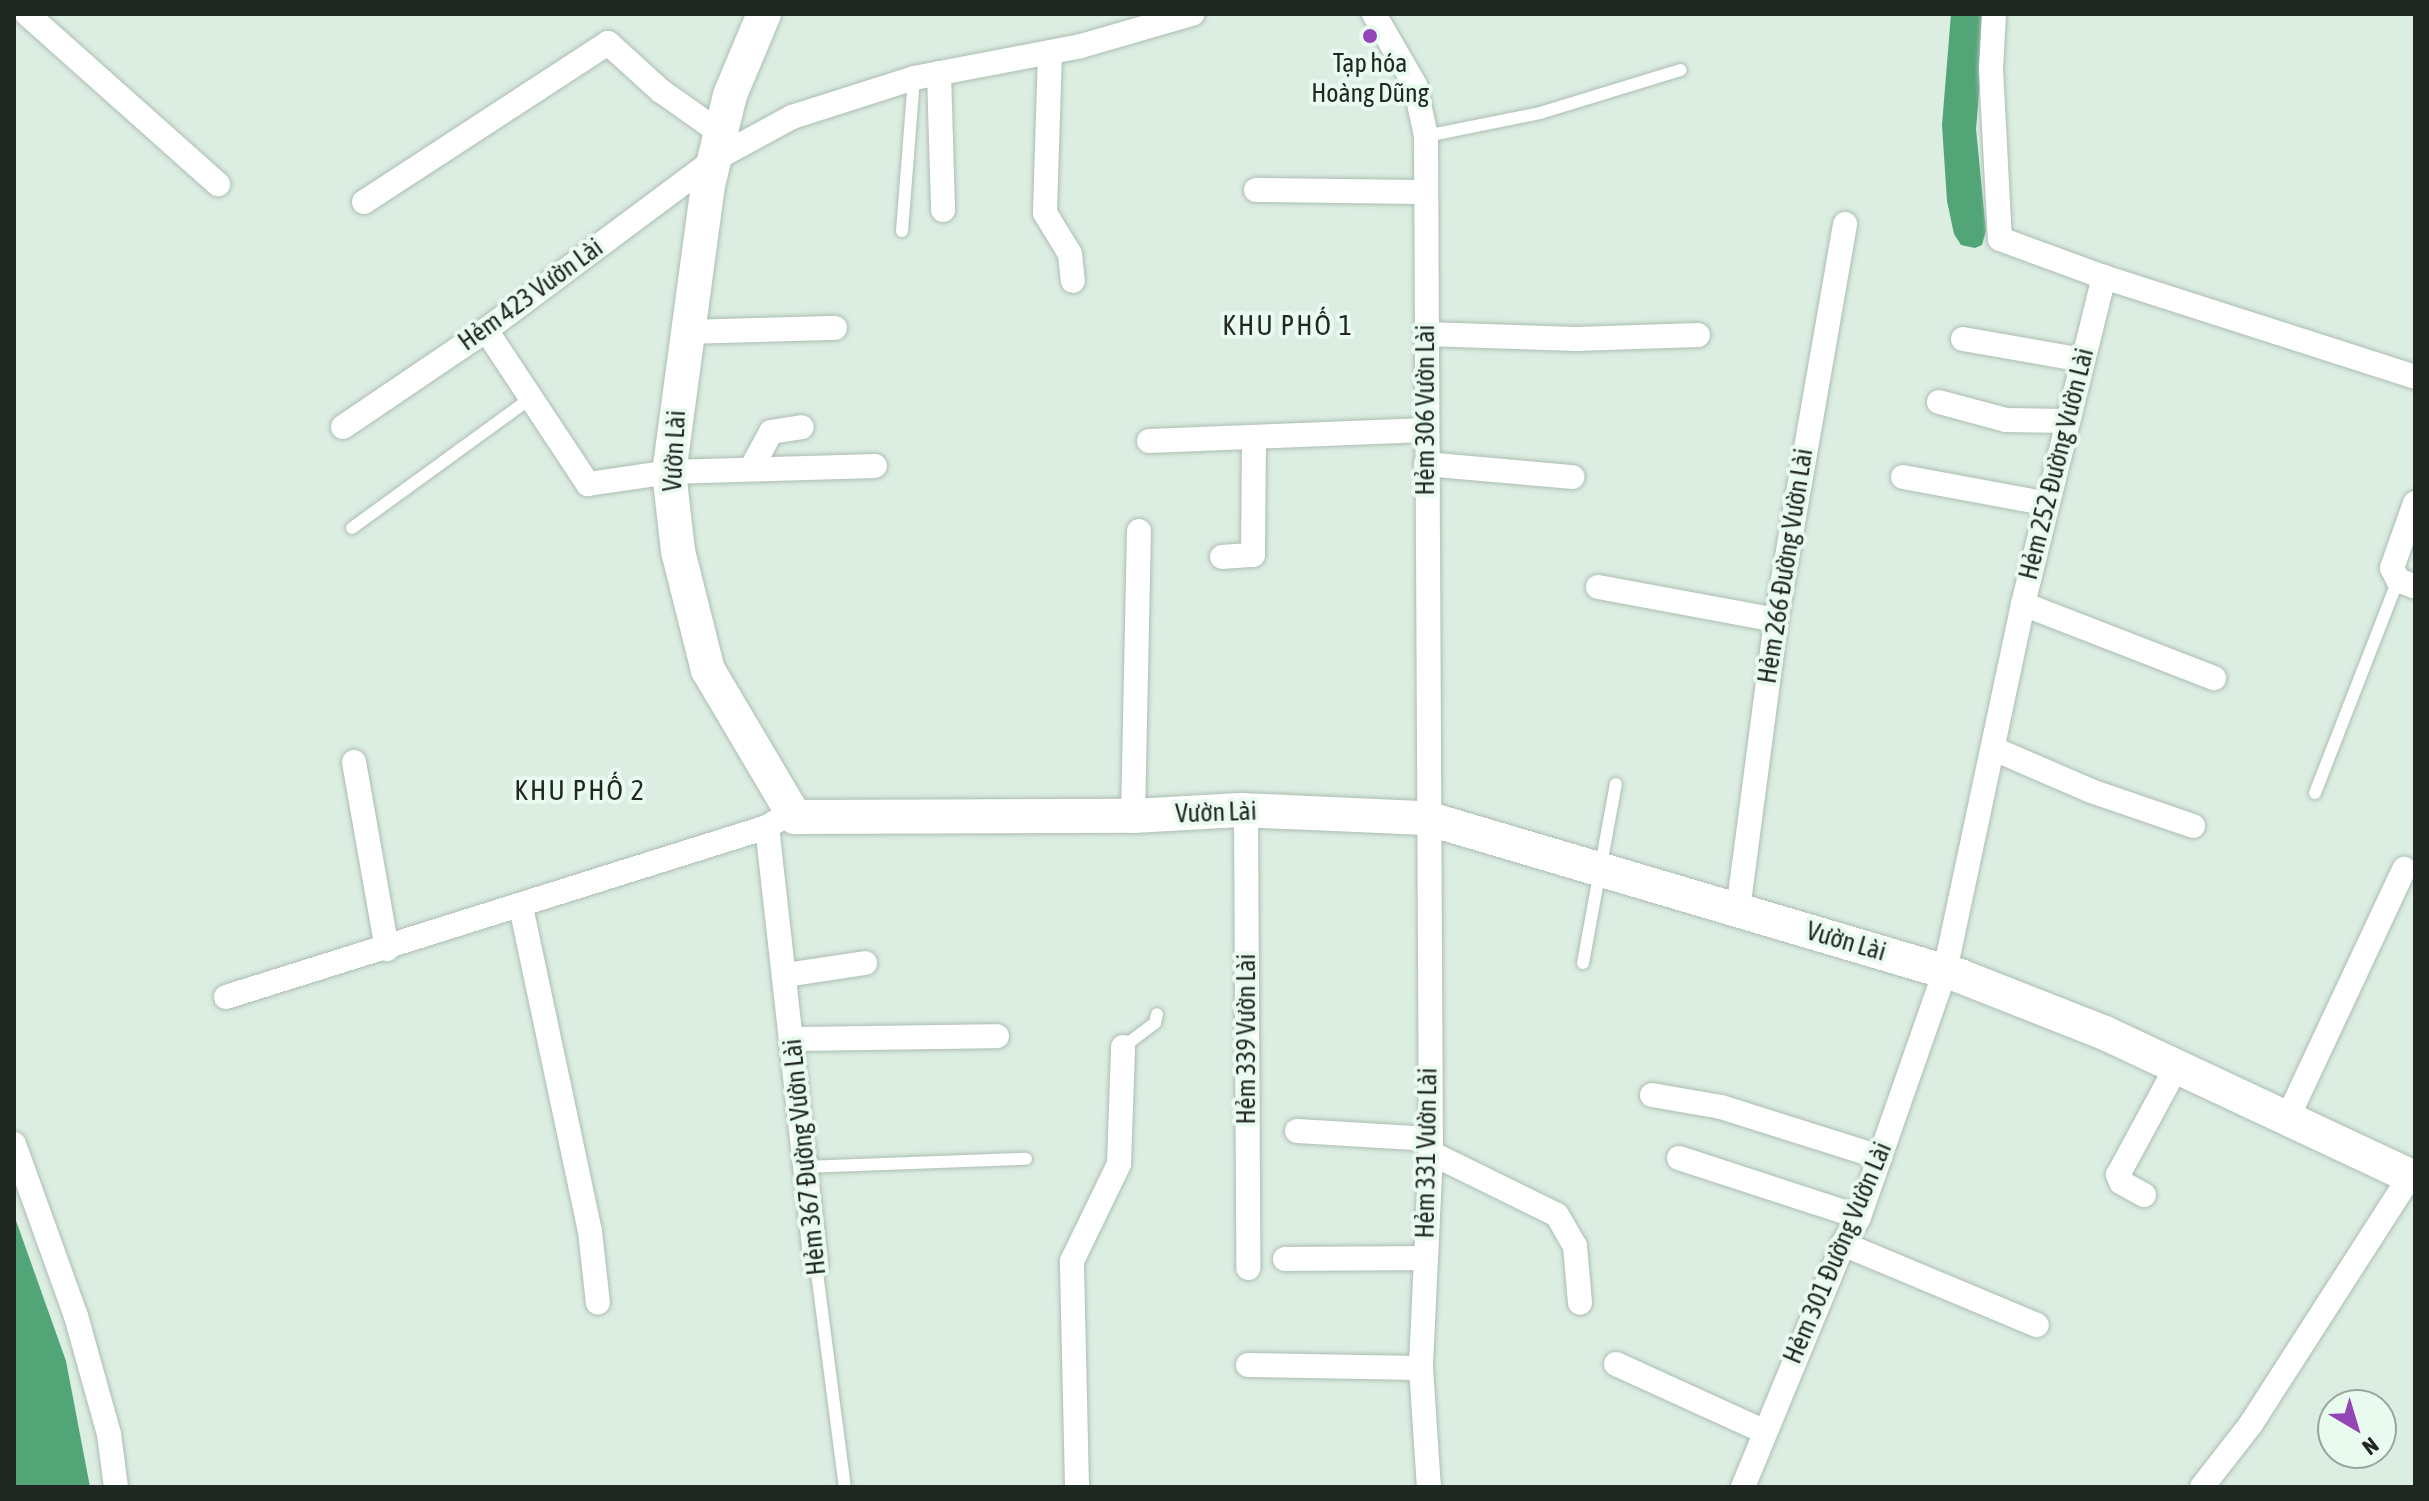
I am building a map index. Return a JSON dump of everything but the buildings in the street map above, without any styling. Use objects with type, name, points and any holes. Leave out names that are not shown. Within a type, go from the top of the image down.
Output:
[{"type":"main road","name":"Vườn Lài","points":[[764,14],[738,72],[718,146],[669,472],[678,551],[708,670],[779,820],[1133,816],[1246,811],[1426,818],[1945,971],[2177,1066],[2412,1177]]},
{"type":"street","points":[[14,22],[19,14]]},
{"type":"street","points":[[27,14],[218,184]]},
{"type":"street","name":"Hẻm 423 Vườn Lài","points":[[343,427],[486,330],[718,146],[792,117],[914,78],[1050,52],[1192,14]]},
{"type":"street","name":"Hẻm 306 Vườn Lài","points":[[1374,14],[1415,85],[1426,136],[1426,818]]},
{"type":"street","points":[[1994,14],[1991,69],[2000,239],[2104,277],[2415,377]]},
{"type":"street","points":[[364,202],[608,43],[718,146]]},
{"type":"street","points":[[1050,52],[1045,213],[1070,254],[1073,281]]},
{"type":"street","points":[[939,73],[943,210]]},
{"type":"street","points":[[1256,190],[1426,192]]},
{"type":"street","name":"Hẻm 266 Đường Vườn Lài","points":[[1738,910],[1776,620],[1845,224]]},
{"type":"street","name":"Hẻm 252 Đường Vườn Lài","points":[[1945,971],[2023,604],[2104,277]]},
{"type":"street","points":[[688,332],[835,328]]},
{"type":"street","points":[[486,330],[588,484],[669,472],[875,466]]},
{"type":"street","points":[[1426,334],[1576,339],[1698,335]]},
{"type":"street","points":[[1963,339],[2083,360]]},
{"type":"street","points":[[1939,402],[2006,420],[2068,421]]},
{"type":"street","points":[[751,469],[771,432],[802,427]]},
{"type":"street","points":[[1149,441],[1426,430]]},
{"type":"street","points":[[1222,557],[1253,555],[1254,437]]},
{"type":"street","points":[[1426,464],[1572,477]]},
{"type":"street","points":[[1903,477],[2048,504]]},
{"type":"street","points":[[2407,584],[2392,568],[2415,503]]},
{"type":"street","points":[[1133,816],[1139,531]]},
{"type":"street","points":[[1598,587],[1776,620]]},
{"type":"street","points":[[2023,604],[2214,678]]},
{"type":"street","points":[[1994,749],[2091,791],[2193,826]]},
{"type":"street","points":[[354,762],[386,942]]},
{"type":"street","name":"Hẻm 339 Vườn Lài","points":[[1246,811],[1248,1268]]},
{"type":"street","name":"Hẻm 331 Vườn Lài","points":[[1426,818],[1431,1146],[1421,1368],[1429,1487]]},
{"type":"street","points":[[226,997],[386,942],[521,907],[779,820]]},
{"type":"street","name":"Hẻm 367 Đường Vườn Lài","points":[[779,820],[785,975],[803,1167],[816,1265]]},
{"type":"street","points":[[2288,1117],[2404,869]]},
{"type":"street","points":[[521,907],[587,1216],[598,1303]]},
{"type":"street","points":[[785,975],[865,963]]},
{"type":"street","name":"Hẻm 301 Đường Vườn Lài","points":[[1743,1487],[1763,1431],[1843,1244],[1859,1217],[1945,971]]},
{"type":"street","points":[[792,1039],[997,1036]]},
{"type":"street","points":[[1077,1487],[1072,1261],[1119,1164],[1123,1047]]},
{"type":"street","points":[[2144,1195],[2121,1182],[2118,1175],[2177,1066]]},
{"type":"street","points":[[1652,1095],[1721,1107],[1880,1157]]},
{"type":"street","points":[[1297,1131],[1431,1146],[1557,1215],[1575,1246],[1580,1303]]},
{"type":"street","points":[[14,1144],[76,1316],[109,1434],[116,1487]]},
{"type":"street","points":[[1679,1158],[1859,1217]]},
{"type":"street","points":[[2202,1487],[2251,1424],[2412,1177]]},
{"type":"street","points":[[1843,1244],[2037,1325]]},
{"type":"street","points":[[1285,1259],[1424,1258]]},
{"type":"street","points":[[1616,1364],[1763,1431]]},
{"type":"street","points":[[1248,1365],[1421,1368]]},
{"type":"lane","points":[[1426,136],[1540,113],[1681,70]]},
{"type":"lane","points":[[902,231],[914,78]]},
{"type":"lane","points":[[352,528],[531,398]]},
{"type":"lane","points":[[2315,793],[2407,584]]},
{"type":"lane","points":[[1583,963],[1597,869],[1616,784]]},
{"type":"lane","points":[[1123,1047],[1155,1023],[1157,1014]]},
{"type":"lane","points":[[803,1167],[1026,1159]]},
{"type":"lane","name":"Hẻm 367 Đường Vườn Lài","points":[[816,1265],[845,1487]]},
{"type":"shaded area","points":[[1951,14],[1986,14],[1976,129],[1986,231],[1982,245],[1975,248],[1961,245],[1954,234],[1947,201],[1942,125]]},
{"type":"shaded area","points":[[14,1215],[66,1361],[90,1487],[14,1487]]},
{"type":"place","name":"Tạp hóa Hoàng Dũng","points":[[1370,36]]},
{"type":"district","name":"KHU PHỐ 1","points":[[1288,325]]},
{"type":"district","name":"KHU PHỐ 2","points":[[580,790]]}]
